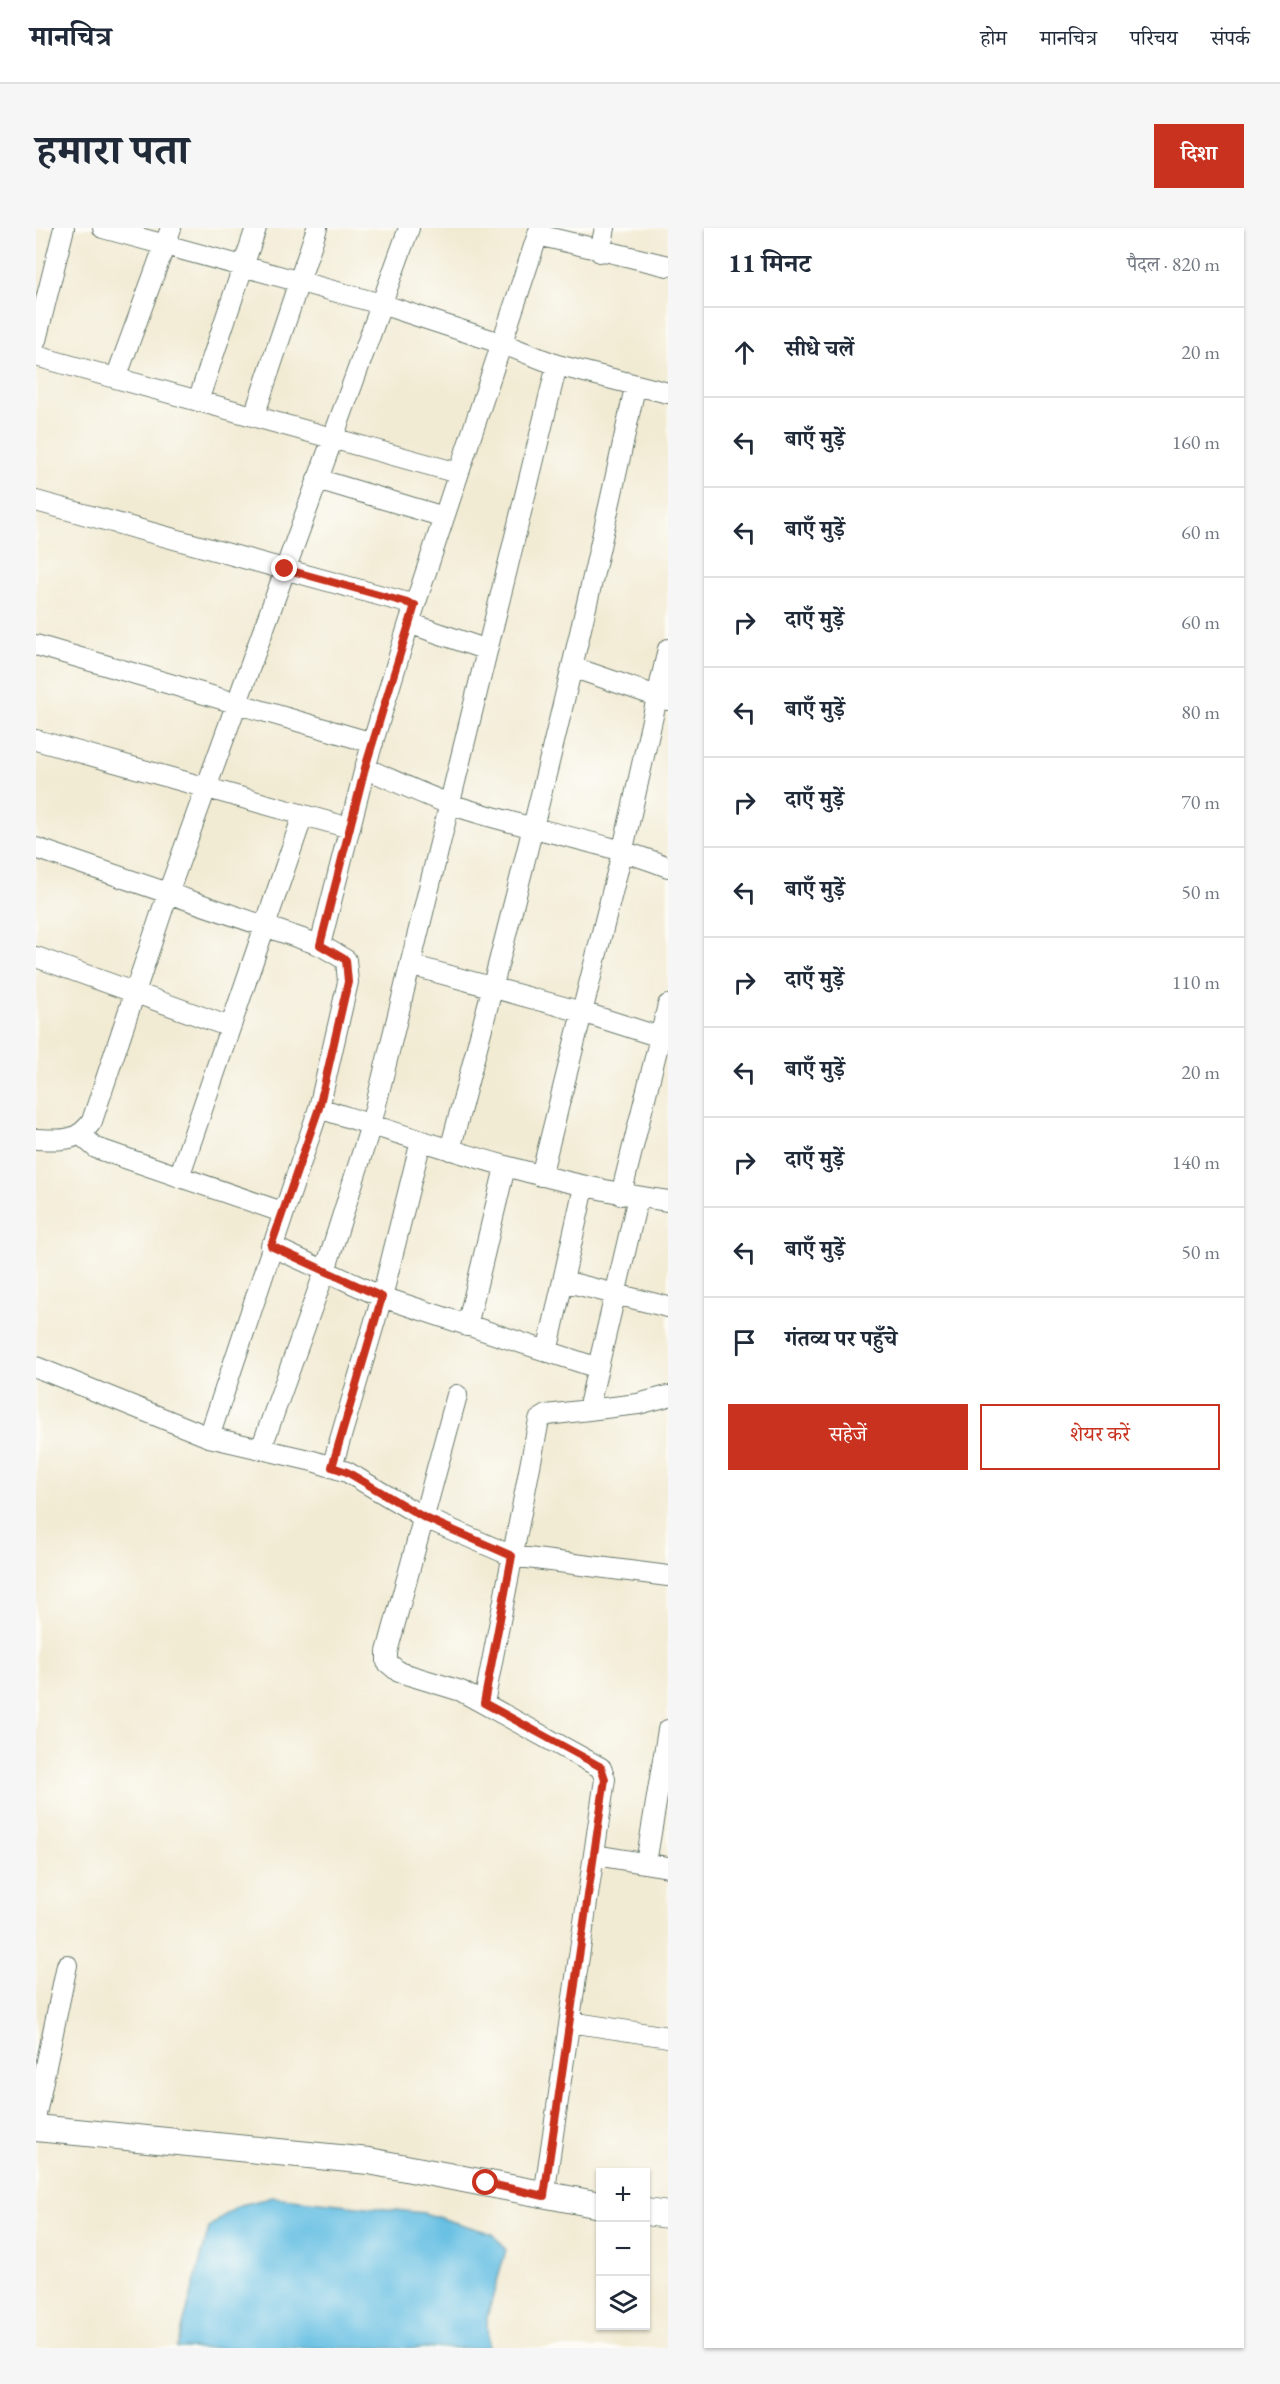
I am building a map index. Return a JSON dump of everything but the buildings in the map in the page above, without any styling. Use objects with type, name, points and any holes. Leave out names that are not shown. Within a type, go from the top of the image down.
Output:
[{"type":"street","points":[[36,340],[64,228]]},
{"type":"street","points":[[103,228],[168,236],[244,266],[381,304],[503,344],[557,365],[635,387],[668,393]]},
{"type":"street","points":[[198,401],[256,228]]},
{"type":"street","points":[[254,416],[317,228]]},
{"type":"street","points":[[36,1139],[72,1139],[81,1135],[92,1121],[168,893],[409,228]]},
{"type":"street","points":[[600,252],[605,228]]},
{"type":"street","points":[[320,945],[365,768],[412,614],[539,231],[600,252],[668,266]]},
{"type":"street","points":[[116,378],[168,236]]},
{"type":"street","points":[[36,356],[458,473]]},
{"type":"street","points":[[261,1449],[325,1271],[371,1125],[557,365]]},
{"type":"street","points":[[450,1150],[494,987],[572,667],[635,387]]},
{"type":"street","points":[[317,479],[444,517]]},
{"type":"street","points":[[36,501],[285,569],[412,614],[487,650]]},
{"type":"street","points":[[36,645],[373,743]]},
{"type":"street","points":[[541,1176],[662,698],[668,649]]},
{"type":"street","points":[[572,667],[662,698]]},
{"type":"street","points":[[36,740],[350,828]]},
{"type":"street","points":[[365,768],[450,804],[532,828],[623,849],[668,867]]},
{"type":"street","points":[[179,1177],[303,815]]},
{"type":"street","points":[[36,848],[320,945],[346,960],[348,982],[319,1108],[282,1212],[209,1437]]},
{"type":"street","points":[[36,957],[230,1027]]},
{"type":"street","points":[[410,965],[582,1012],[660,1037]]},
{"type":"street","points":[[588,1410],[615,1292],[629,1196],[668,1005]]},
{"type":"street","points":[[319,1108],[505,1167],[584,1187],[668,1201]]},
{"type":"street","points":[[81,1135],[96,1148],[282,1212]]},
{"type":"street","points":[[332,1467],[382,1297],[422,1141]]},
{"type":"street","points":[[467,1326],[505,1167]]},
{"type":"street","points":[[547,1352],[584,1187]]},
{"type":"street","points":[[271,1246],[382,1297],[598,1368]]},
{"type":"street","points":[[563,1281],[668,1306]]},
{"type":"street","points":[[36,1367],[209,1437],[347,1472],[423,1517],[512,1556],[668,1576]]},
{"type":"street","points":[[457,1395],[387,1652],[387,1662],[399,1672],[461,1691],[484,1703],[601,1767],[605,1779],[544,2196]]},
{"type":"street","points":[[484,1703],[539,1420],[548,1415],[638,1404],[668,1395]]},
{"type":"street","points":[[646,1863],[668,1730]]},
{"type":"street","points":[[595,1855],[668,1867]]},
{"type":"street","points":[[36,2114],[68,1965]]},
{"type":"street","points":[[570,2022],[668,2037]]},
{"type":"street","points":[[36,2128],[369,2162],[596,2204]]},
{"type":"street","points":[[650,2213],[668,2215],[668,2210]]},
{"type":"water","points":[[273,2197],[424,2213],[493,2234],[506,2250],[487,2317],[488,2348],[177,2348],[209,2228],[237,2206]]},
{"type":"route","points":[[285,569],[415,605],[365,768],[320,945],[346,960],[348,982],[319,1108],[271,1246],[382,1297],[332,1467],[347,1472],[423,1517],[512,1556],[484,1703],[601,1767],[605,1779],[544,2196],[486,2183]]}]
